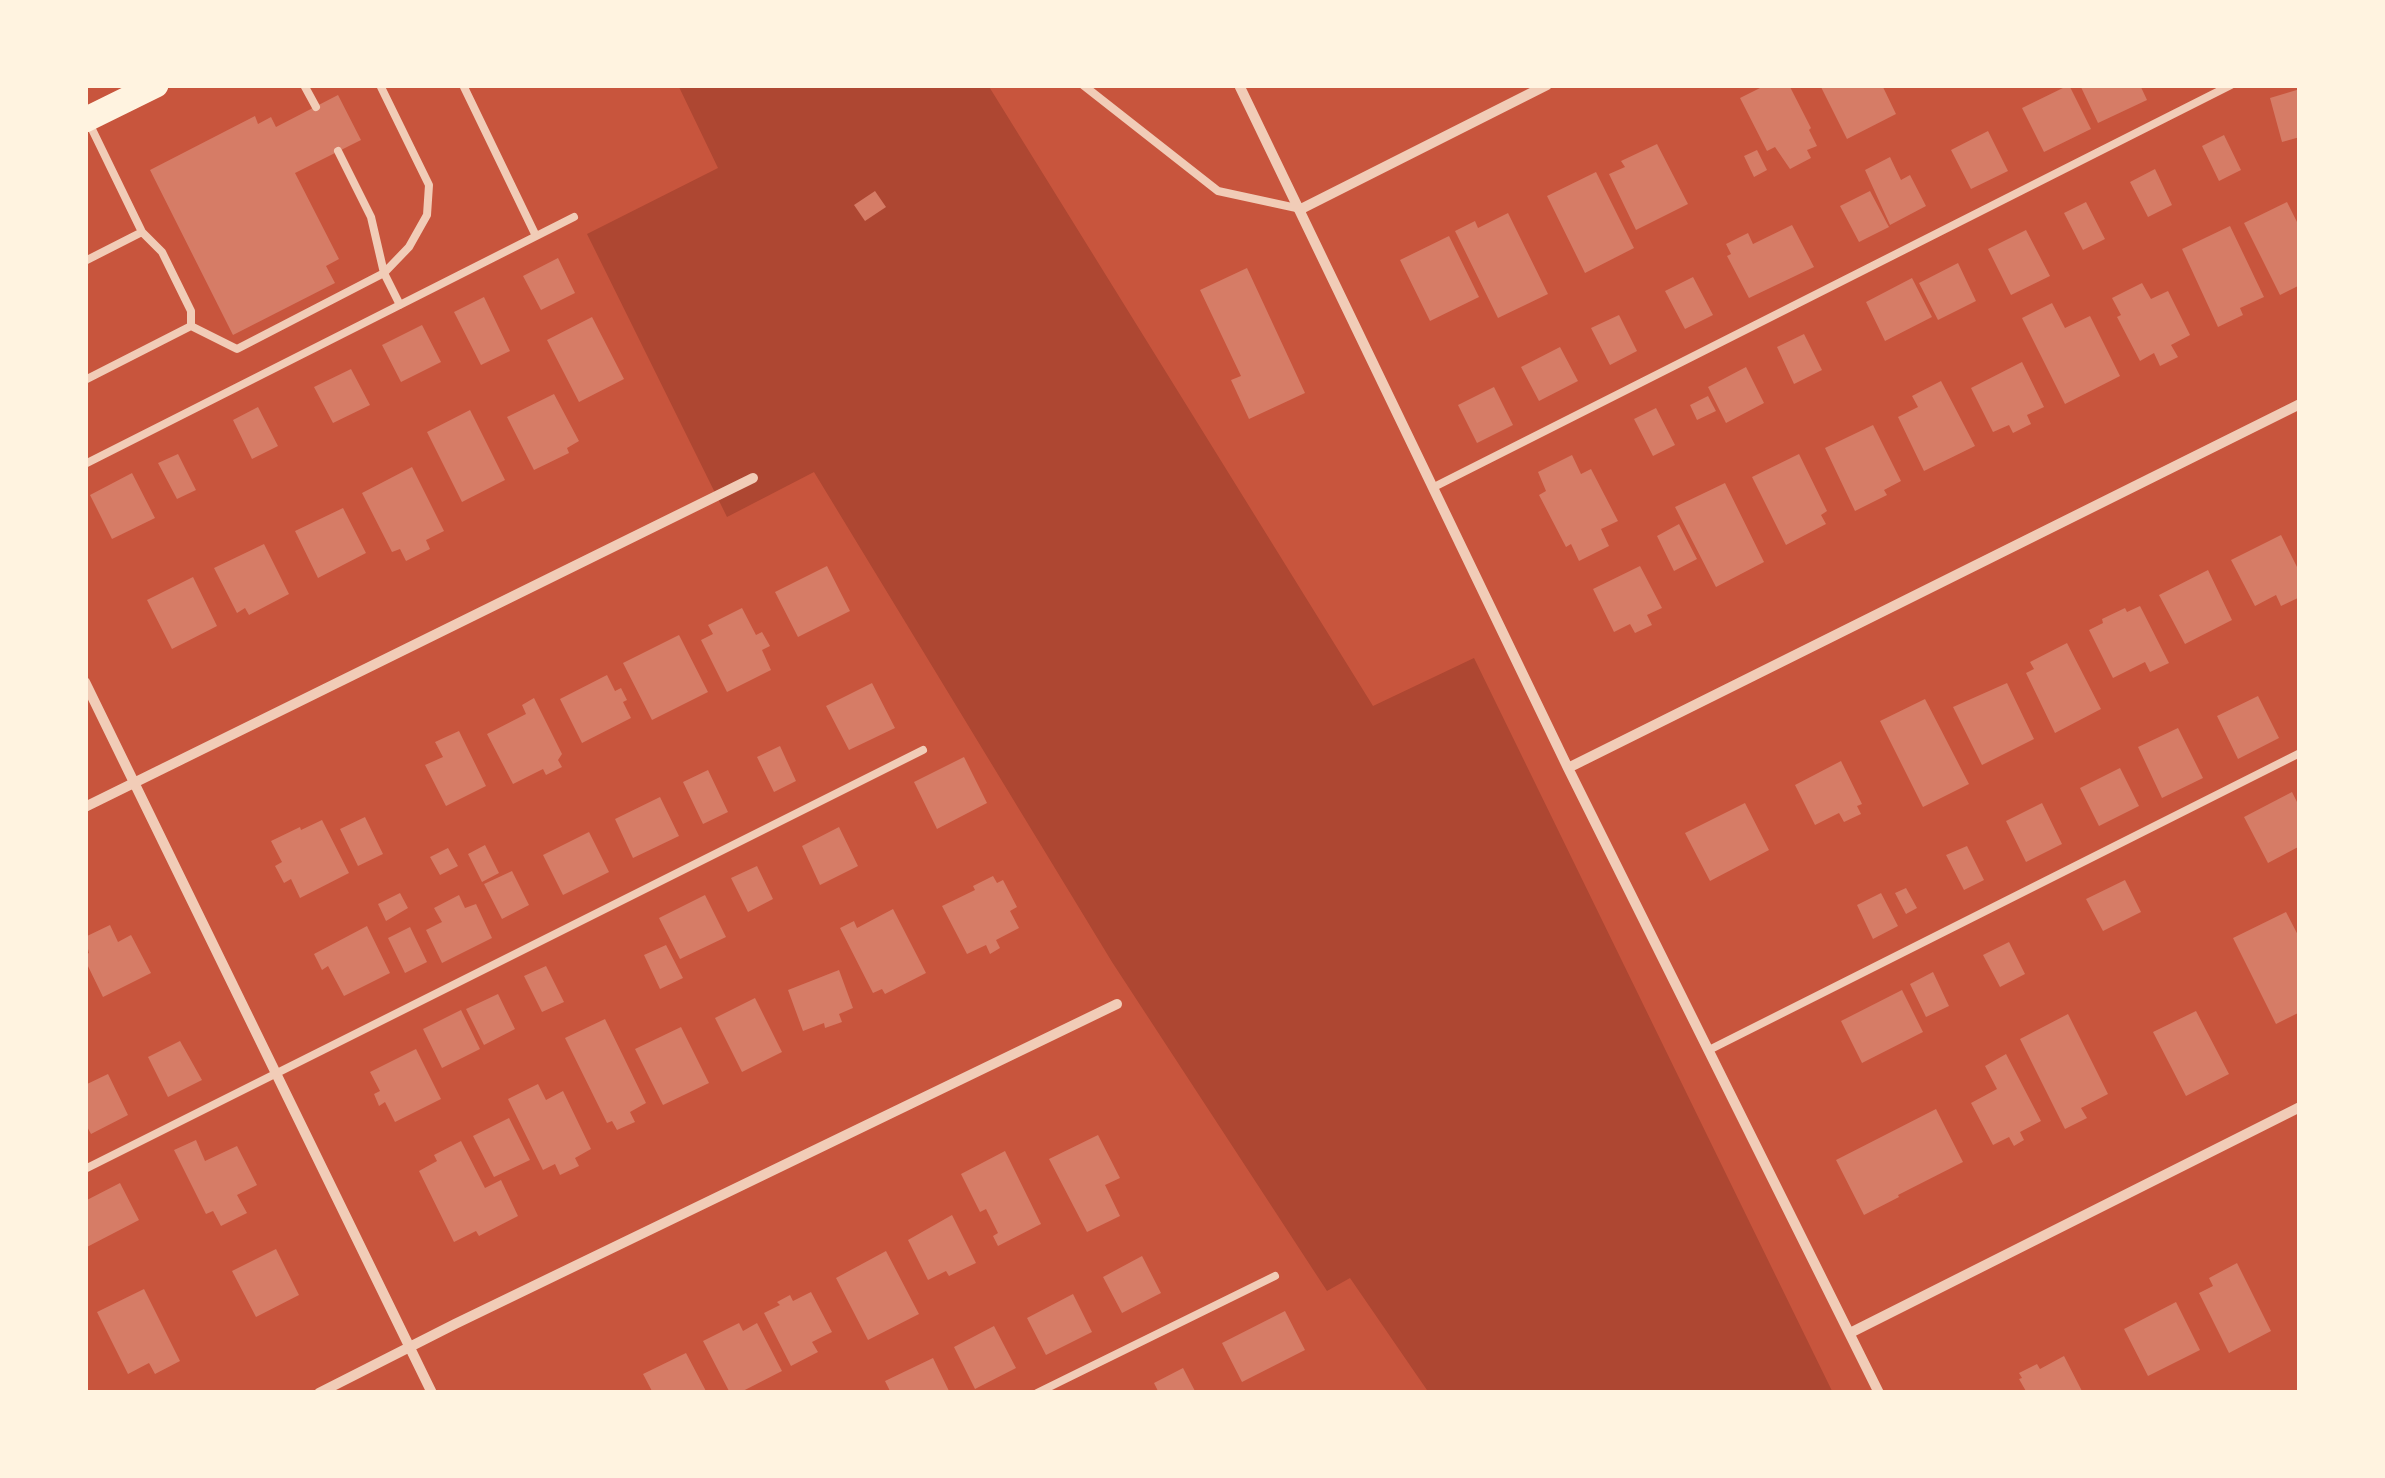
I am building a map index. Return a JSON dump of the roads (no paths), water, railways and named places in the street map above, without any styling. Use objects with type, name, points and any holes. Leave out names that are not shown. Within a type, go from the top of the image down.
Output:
[{"type":"main road","points":[[86,119],[156,85]]},
{"type":"street","points":[[1239,85],[1568,768],[1879,1393]]},
{"type":"street","points":[[1301,209],[1547,85]]},
{"type":"street","points":[[1568,768],[2300,404]]},
{"type":"street","points":[[85,807],[753,478]]},
{"type":"street","points":[[85,682],[432,1393]]},
{"type":"street","points":[[319,1393],[1117,1004]]},
{"type":"street","points":[[1850,1333],[2300,1107]]},
{"type":"lane","points":[[304,85],[316,107]]},
{"type":"lane","points":[[191,326],[237,349],[384,272],[408,247],[427,216],[429,185],[380,85]]},
{"type":"lane","points":[[463,85],[536,236]]},
{"type":"lane","points":[[1082,85],[1218,191],[1301,209]]},
{"type":"lane","points":[[1434,487],[2231,85]]},
{"type":"lane","points":[[86,119],[142,232],[162,252],[192,311],[191,326]]},
{"type":"lane","points":[[338,151],[372,217],[384,272],[400,305]]},
{"type":"lane","points":[[85,464],[574,217]]},
{"type":"lane","points":[[85,261],[142,232]]},
{"type":"lane","points":[[85,380],[191,326]]},
{"type":"lane","points":[[85,1168],[922,750]]},
{"type":"lane","points":[[1708,1050],[2300,753]]},
{"type":"lane","points":[[1037,1393],[1275,1276]]}]
